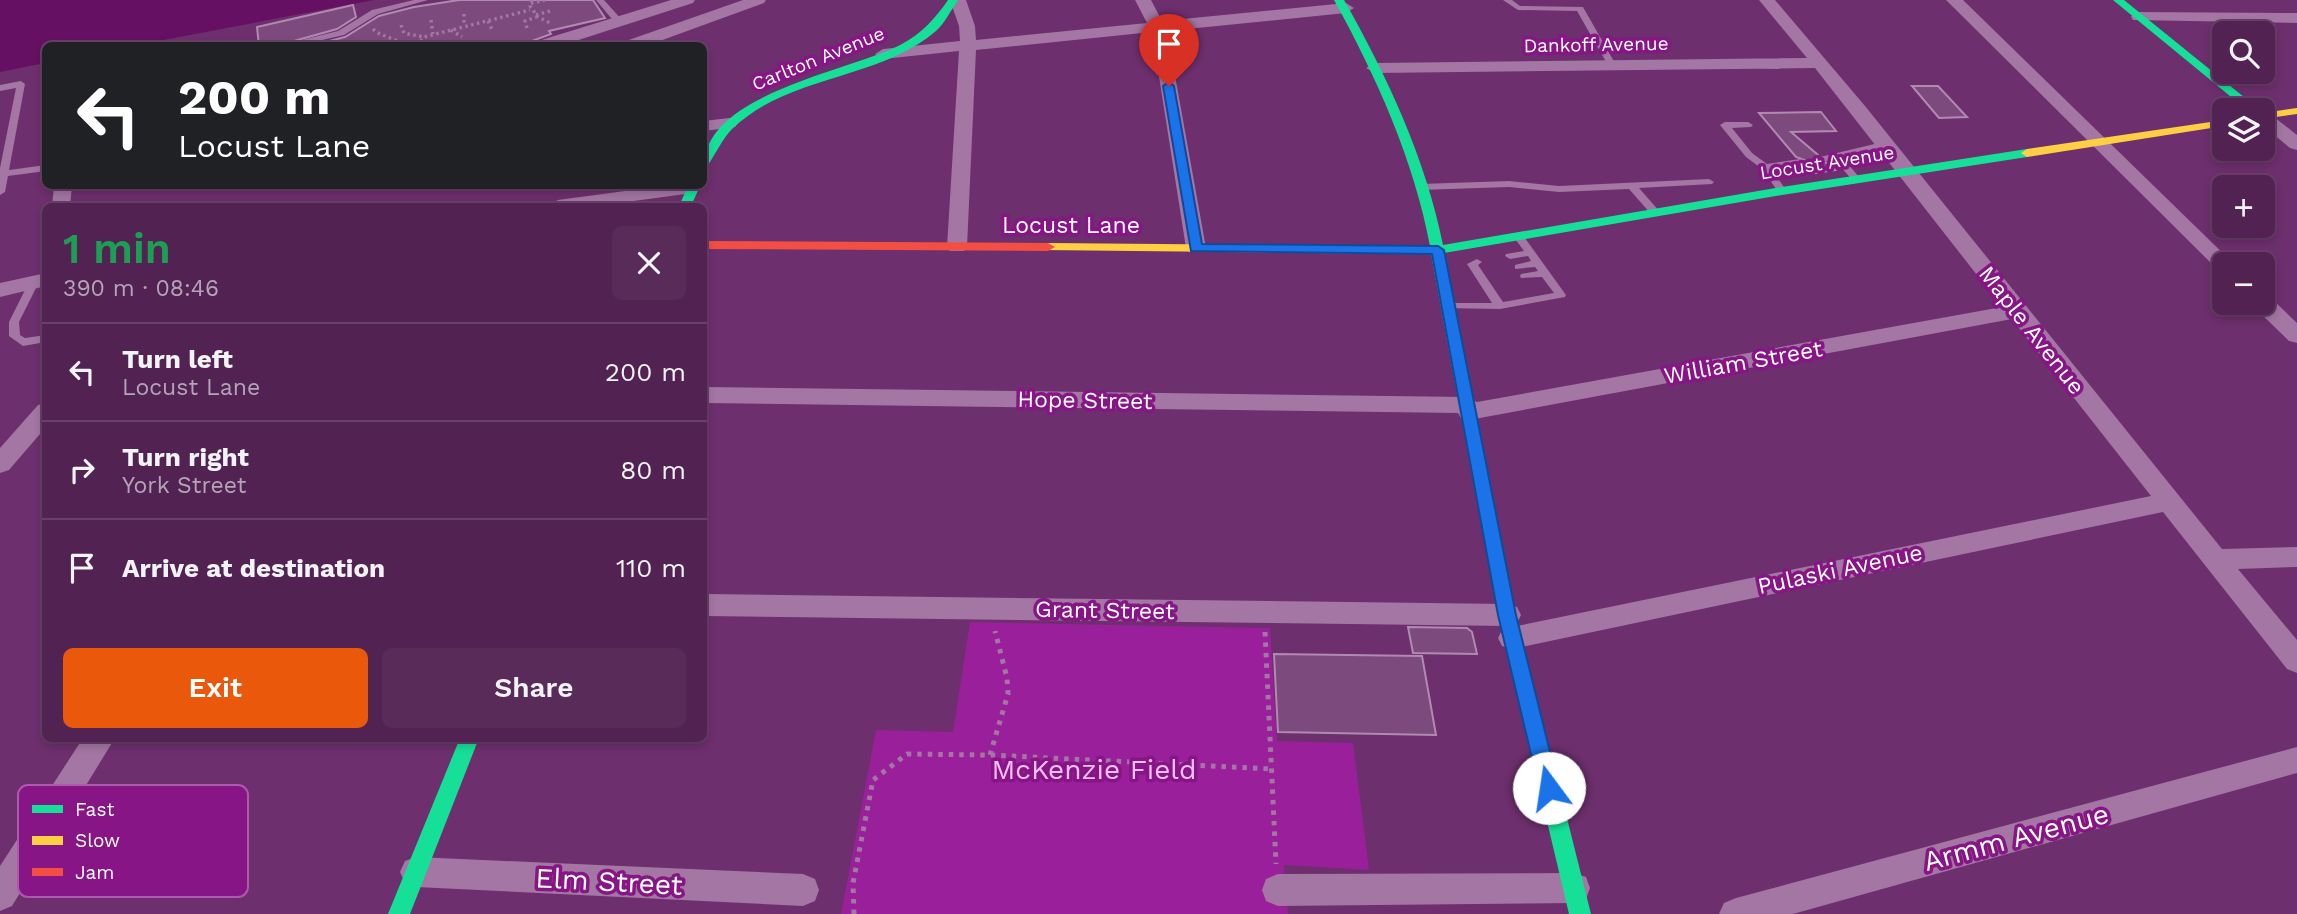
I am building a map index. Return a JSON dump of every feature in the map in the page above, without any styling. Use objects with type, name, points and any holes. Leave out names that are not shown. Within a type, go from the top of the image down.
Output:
[{"type":"main road","name":"Carlton Avenue","points":[[707,154],[729,123],[772,95],[908,45],[938,26],[956,0]]},
{"type":"main road","points":[[2118,0],[2239,98]]},
{"type":"main road","points":[[1343,4],[1375,68],[1412,158],[1438,250],[1510,626],[1577,901]]},
{"type":"main road","points":[[2275,115],[2297,111]]},
{"type":"main road","name":"Locust Avenue","points":[[1438,250],[1856,179],[2212,125]]},
{"type":"main road","name":"Locust Lane","points":[[707,245],[1438,250]]},
{"type":"main road","points":[[399,914],[468,742]]},
{"type":"street","points":[[554,42],[687,0]]},
{"type":"street","points":[[640,42],[758,0]]},
{"type":"street","points":[[956,0],[967,26],[968,46],[957,247]]},
{"type":"street","points":[[1143,0],[1157,27],[1196,248]]},
{"type":"street","name":"Maple Avenue","points":[[1767,0],[1887,144],[2017,312],[2297,661]]},
{"type":"street","points":[[1954,0],[2212,253]]},
{"type":"street","points":[[883,54],[1157,27],[1343,4]]},
{"type":"street","points":[[658,9],[681,27]]},
{"type":"street","points":[[2139,17],[2297,18]]},
{"type":"street","name":"Dankoff Avenue","points":[[1375,68],[1818,63]]},
{"type":"street","points":[[707,126],[729,123]]},
{"type":"street","points":[[2275,127],[2297,144]]},
{"type":"street","points":[[578,203],[673,189]]},
{"type":"street","points":[[0,290],[40,281]]},
{"type":"street","name":"William Street","points":[[1468,409],[2017,312]]},
{"type":"street","points":[[2275,315],[2297,337]]},
{"type":"street","name":"Hope Street","points":[[707,395],[1468,409]]},
{"type":"street","points":[[0,464],[42,416]]},
{"type":"street","name":"Pulaski Avenue","points":[[1510,626],[2169,501]]},
{"type":"street","points":[[2216,559],[2297,557]]},
{"type":"street","name":"Grant Street","points":[[707,605],[1264,612],[1510,626]]},
{"type":"street","points":[[70,785],[97,742]]},
{"type":"street","name":"Armm Avenue","points":[[1736,914],[2297,760]]},
{"type":"street","points":[[0,895],[18,867]]},
{"type":"street","name":"Elm Street","points":[[416,872],[803,890]]},
{"type":"street","points":[[1278,890],[1577,901]]},
{"type":"lane","points":[[319,42],[341,33],[375,12],[424,0]]},
{"type":"lane","points":[[600,0],[619,22]]},
{"type":"lane","points":[[1507,0],[1518,8],[1580,9],[1612,65]]},
{"type":"lane","points":[[0,88],[21,84],[0,192]]},
{"type":"lane","points":[[1748,125],[1726,125],[1749,155],[1765,167],[1782,191]]},
{"type":"lane","points":[[1823,159],[1887,144]]},
{"type":"lane","points":[[1836,156],[1856,179]]},
{"type":"lane","points":[[1765,167],[1800,162]]},
{"type":"lane","points":[[2,174],[42,169]]},
{"type":"lane","points":[[1420,187],[1509,184],[1559,189],[1709,182]]},
{"type":"lane","points":[[1632,186],[1655,212]]},
{"type":"lane","points":[[1448,306],[1500,306],[1561,295],[1518,236]]},
{"type":"lane","points":[[1510,257],[1530,253]]},
{"type":"lane","points":[[1522,272],[1541,268]]},
{"type":"lane","points":[[1483,275],[1500,306]]},
{"type":"lane","points":[[40,281],[14,322],[15,335],[23,342],[42,339]]},
{"type":"path","points":[[545,0],[529,1],[530,10],[559,29]]},
{"type":"path","points":[[390,36],[403,32],[424,37],[530,10]]},
{"type":"path","points":[[527,28],[525,22],[550,11]]},
{"type":"path","points":[[464,14],[464,26]]},
{"type":"path","points":[[431,20],[433,34]]},
{"type":"path","points":[[488,21],[493,32]]},
{"type":"path","points":[[401,25],[403,32]]},
{"type":"path","points":[[365,29],[373,29],[378,34],[390,36],[400,42]]},
{"type":"path","points":[[450,30],[462,37]]},
{"type":"path","points":[[420,42],[424,37]]},
{"type":"path","points":[[990,755],[1009,694],[1008,682],[996,645],[997,609]]},
{"type":"path","points":[[1264,612],[1278,890]]},
{"type":"path","points":[[854,914],[853,883],[873,780],[907,754],[990,755],[1271,769]]},
{"type":"green space","name":"McKenzie Field","points":[[970,622],[1270,628],[1277,741],[1353,743],[1369,870],[1284,865],[1288,914],[841,914],[876,730],[953,732]]},
{"type":"shaded area","points":[[0,0],[374,0],[153,42],[42,42],[42,64],[0,72]]},
{"type":"building","points":[[459,0],[593,0],[605,18],[549,31],[551,34],[527,42],[326,42],[345,37],[379,16]]},
{"type":"building","points":[[353,5],[356,17],[337,29],[290,42],[259,42],[257,27]]},
{"type":"building","points":[[1912,86],[1938,86],[1967,117],[1939,118]]},
{"type":"building","points":[[1821,112],[1836,131],[1791,132],[1818,155],[1817,161],[1828,163],[1835,170],[1809,174],[1803,166],[1807,161],[1796,157],[1759,113]]},
{"type":"building","points":[[1408,627],[1467,628],[1472,632],[1477,654],[1413,653]]},
{"type":"building","points":[[1274,654],[1422,656],[1436,735],[1278,732]]},
{"type":"traffic: fast","points":[[707,157],[726,128],[757,104],[793,86],[906,47],[934,27],[953,0]]},
{"type":"traffic: fast","points":[[1339,0],[1370,56],[1410,155],[1431,219],[1507,615],[1580,914]]},
{"type":"traffic: fast","points":[[2118,0],[2239,98]]},
{"type":"traffic: fast","points":[[1404,250],[1438,250],[1782,191],[2027,153]]},
{"type":"traffic: fast","points":[[686,203],[693,189]]},
{"type":"traffic: fast","points":[[399,914],[468,742]]},
{"type":"traffic: slow","points":[[2275,114],[2297,111]]},
{"type":"traffic: slow","points":[[2027,153],[2212,125]]},
{"type":"traffic: slow","points":[[1048,247],[1404,250]]},
{"type":"traffic: jam","points":[[707,245],[1048,247]]},
{"type":"route","points":[[1169,86],[1196,248],[1438,250],[1507,615],[1549,788]]}]
